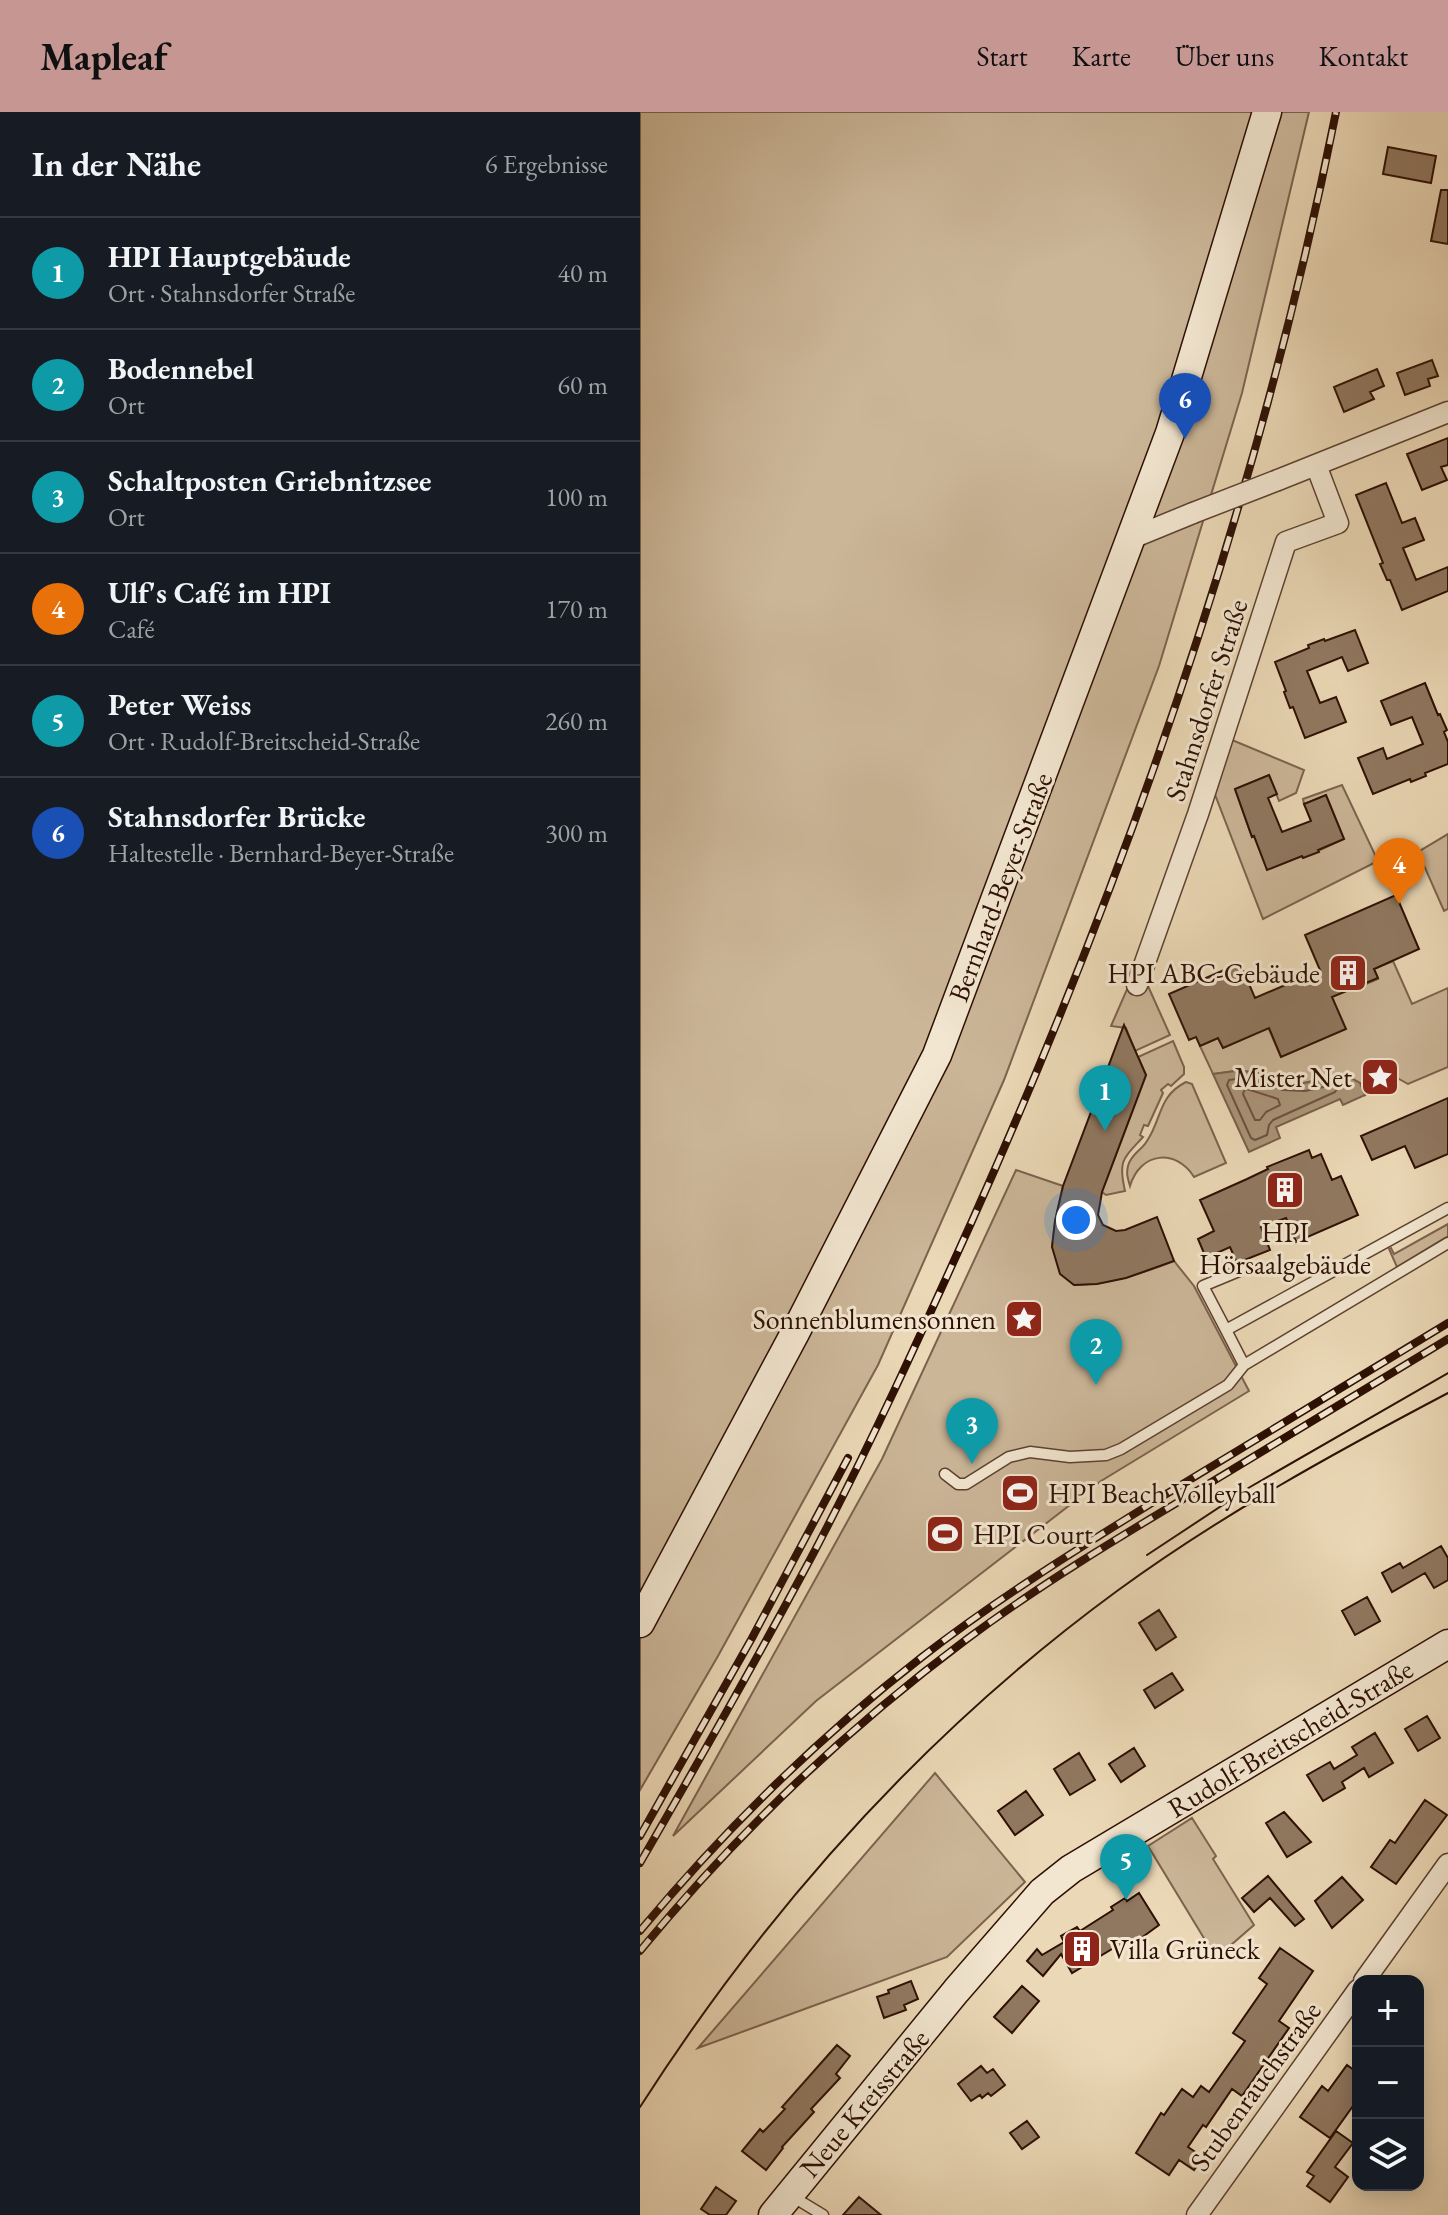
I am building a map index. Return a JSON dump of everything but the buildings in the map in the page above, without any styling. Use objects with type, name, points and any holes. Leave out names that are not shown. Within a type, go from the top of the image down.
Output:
[{"type":"street","name":"Bernhard-Beyer-Straße","points":[[640,1623],[795,1333],[937,1055],[1170,433],[1267,112]]},
{"type":"street","points":[[1132,538],[1448,412]]},
{"type":"street","name":"Stahnsdorfer Straße","points":[[1137,985],[1198,814],[1286,542],[1338,523],[1316,465]]},
{"type":"street","name":"Rudolf-Breitscheid-Straße","points":[[956,1991],[1042,1892],[1071,1869],[1448,1644]]},
{"type":"street","points":[[1368,1975],[1448,1864]]},
{"type":"street","name":"Neue Kreisstraße","points":[[781,2204],[956,1991]]},
{"type":"street","name":"Stubenrauchstraße","points":[[1197,2215],[1352,1998]]},
{"type":"lane","points":[[1226,1330],[1448,1208]]},
{"type":"lane","points":[[945,1474],[958,1484],[966,1484],[1009,1457],[1030,1452],[1070,1457],[1106,1455],[1121,1449],[1228,1385],[1244,1365],[1448,1243]]},
{"type":"lane","points":[[1244,1269],[1203,1286],[1244,1365]]},
{"type":"lane","points":[[781,2204],[823,2215]]},
{"type":"shaded area","points":[[640,112],[1309,112],[1242,393],[1159,666],[1004,1080],[878,1365],[718,1656],[640,1790]]},
{"type":"shaded area","points":[[1232,740],[1304,770],[1296,793],[1279,801],[1269,775],[1235,789],[1267,869],[1303,858],[1344,839],[1326,795],[1304,804],[1303,799],[1342,785],[1378,861],[1263,919],[1214,792]]},
{"type":"shaded area","points":[[1448,834],[1448,909],[1444,911],[1418,852]]},
{"type":"shaded area","points":[[1393,961],[1412,1004],[1448,988],[1448,1067],[1408,1084],[1390,1074],[1365,1095],[1360,1083],[1324,1078],[1304,1083],[1283,1082],[1256,1072],[1213,1074],[1200,1046],[1218,1038],[1223,1048],[1250,1036],[1264,1018],[1281,1057],[1345,1029],[1328,989],[1346,981],[1352,990],[1378,979],[1374,969]]},
{"type":"shaded area","points":[[1148,986],[1170,1035],[1135,1051],[1126,1028],[1111,1026],[1128,987],[1137,991]]},
{"type":"shaded area","points":[[1173,1041],[1184,1074],[1171,1086],[1168,1084],[1161,1090],[1163,1093],[1148,1126],[1144,1125],[1140,1135],[1143,1137],[1124,1161],[1125,1191],[1106,1195],[1102,1192],[1146,1075],[1138,1057]]},
{"type":"shaded area","points":[[1186,1082],[1192,1084],[1226,1163],[1194,1177],[1178,1161],[1159,1158],[1142,1166],[1130,1186],[1127,1174],[1129,1162],[1152,1133],[1165,1101]]},
{"type":"shaded area","points":[[1016,1170],[1063,1186],[1052,1247],[1074,1285],[1125,1278],[1174,1261],[1194,1286],[1249,1391],[1101,1481],[816,1701],[673,1836],[882,1459]]},
{"type":"shaded area","points":[[1448,1224],[1448,1236],[1397,1267],[1389,1249],[1394,1254]]},
{"type":"shaded area","points":[[935,1773],[1025,1882],[947,1957],[698,2048]]},
{"type":"shaded area","points":[[1192,1818],[1254,1925],[1216,1958],[1148,1846]]},
{"type":"water","points":[[1256,1072],[1283,1082],[1304,1083],[1341,1076],[1360,1083],[1365,1095],[1343,1105],[1340,1099],[1276,1127],[1280,1138],[1249,1152],[1213,1074]]},
{"type":"tram line","points":[[1147,1555],[1250,1487],[1448,1373]]},
{"type":"tram line","points":[[640,2107],[689,2034],[796,1894],[854,1827],[980,1703],[1047,1645],[1156,1563],[1321,1462],[1448,1393]]},
{"type":"railway","points":[[640,1863],[791,1595],[875,1431],[972,1221],[1085,952],[1185,677],[1229,537],[1305,255],[1336,112]]},
{"type":"railway","points":[[640,1931],[705,1857],[774,1786],[883,1688],[951,1635],[1101,1534],[1448,1323]]},
{"type":"railway","points":[[640,1951],[714,1866],[794,1785],[878,1710],[967,1639],[1111,1543],[1448,1339]]},
{"type":"railway","points":[[640,1836],[752,1638],[848,1458]]},
{"type":"place","name":"Stahnsdorfer Brücke","points":[[1185,439]]},
{"type":"place","name":"Ulf's Café im HPI","points":[[1399,904]]},
{"type":"place","name":"HPI ABC-Gebäude","points":[[1348,973]]},
{"type":"place","name":"Mister Net","points":[[1380,1077]]},
{"type":"place","name":"HPI Hauptgebäude","points":[[1105,1131]]},
{"type":"place","name":"HPI Hörsaalgebäude","points":[[1285,1190]]},
{"type":"place","name":"Sonnenblumensonnen","points":[[1024,1319]]},
{"type":"place","name":"Bodennebel","points":[[1096,1385]]},
{"type":"place","name":"Schaltposten Griebnitzsee","points":[[972,1464]]},
{"type":"place","name":"HPI Beach Volleyball","points":[[1020,1493]]},
{"type":"place","name":"HPI Court","points":[[945,1534]]},
{"type":"place","name":"Peter Weiss","points":[[1126,1900]]},
{"type":"place","name":"Villa Grüneck","points":[[1082,1949]]}]
